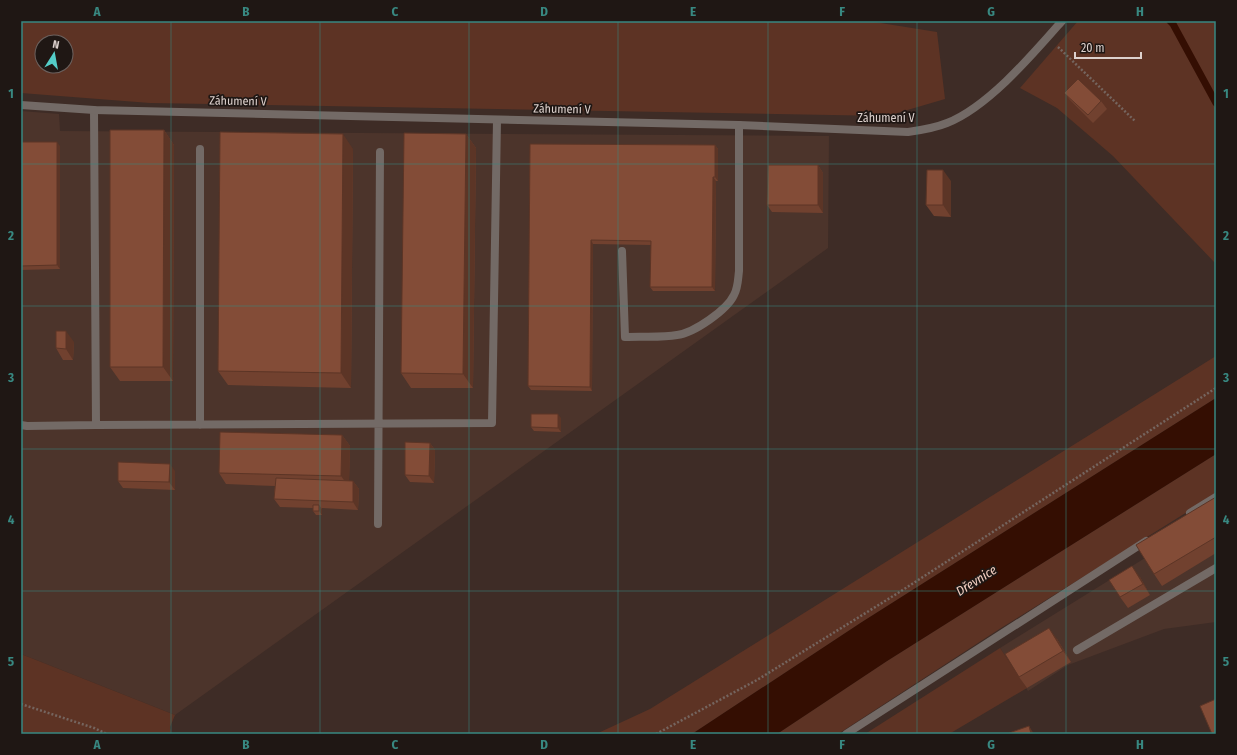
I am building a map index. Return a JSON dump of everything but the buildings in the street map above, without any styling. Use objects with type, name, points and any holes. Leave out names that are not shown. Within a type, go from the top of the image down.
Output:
[{"type":"street","name":"Záhumení V","points":[[21,105],[94,110],[739,125],[908,132],[930,129],[948,123],[968,112],[995,92],[1062,21]]},
{"type":"street","points":[[94,110],[96,426]]},
{"type":"street","points":[[21,425],[96,426],[492,423],[496,120]]},
{"type":"street","points":[[622,251],[625,337],[678,335],[696,328],[719,313],[730,302],[737,286],[739,271],[739,125]]},
{"type":"street","points":[[200,149],[200,425]]},
{"type":"street","points":[[378,524],[380,152]]},
{"type":"street","points":[[1182,518],[1216,497]]},
{"type":"street","points":[[846,734],[1155,536]]},
{"type":"street","points":[[1077,650],[1216,568]]},
{"type":"path","points":[[1047,37],[1135,121]]},
{"type":"path","points":[[656,734],[757,680],[898,593],[1216,388]]},
{"type":"path","points":[[21,704],[94,728],[107,734]]},
{"type":"shaded area","points":[[21,21],[868,21],[937,32],[945,99],[887,116],[150,103],[21,93]]},
{"type":"shaded area","points":[[1078,21],[1216,21],[1216,264],[1113,156],[1057,108],[1020,88]]},
{"type":"shaded area","points":[[21,111],[59,114],[60,131],[829,136],[828,248],[175,715],[21,654]]},
{"type":"shaded area","points":[[1216,356],[1216,398],[862,622],[692,734],[596,734],[650,709]]},
{"type":"shaded area","points":[[1216,454],[1216,494],[1001,628],[838,734],[777,734],[887,661]]},
{"type":"shaded area","points":[[1216,514],[1216,622],[1164,629],[1068,665],[1028,691],[1000,648]]},
{"type":"shaded area","points":[[1000,648],[1027,688],[949,734],[865,734]]},
{"type":"shaded area","points":[[21,654],[175,715],[170,727],[171,734],[21,734]]},
{"type":"water","name":"Dřevnice","points":[[1216,398],[1216,454],[887,661],[777,734],[692,734],[862,622]]},
{"type":"waterway","points":[[1170,21],[1216,103]]}]
